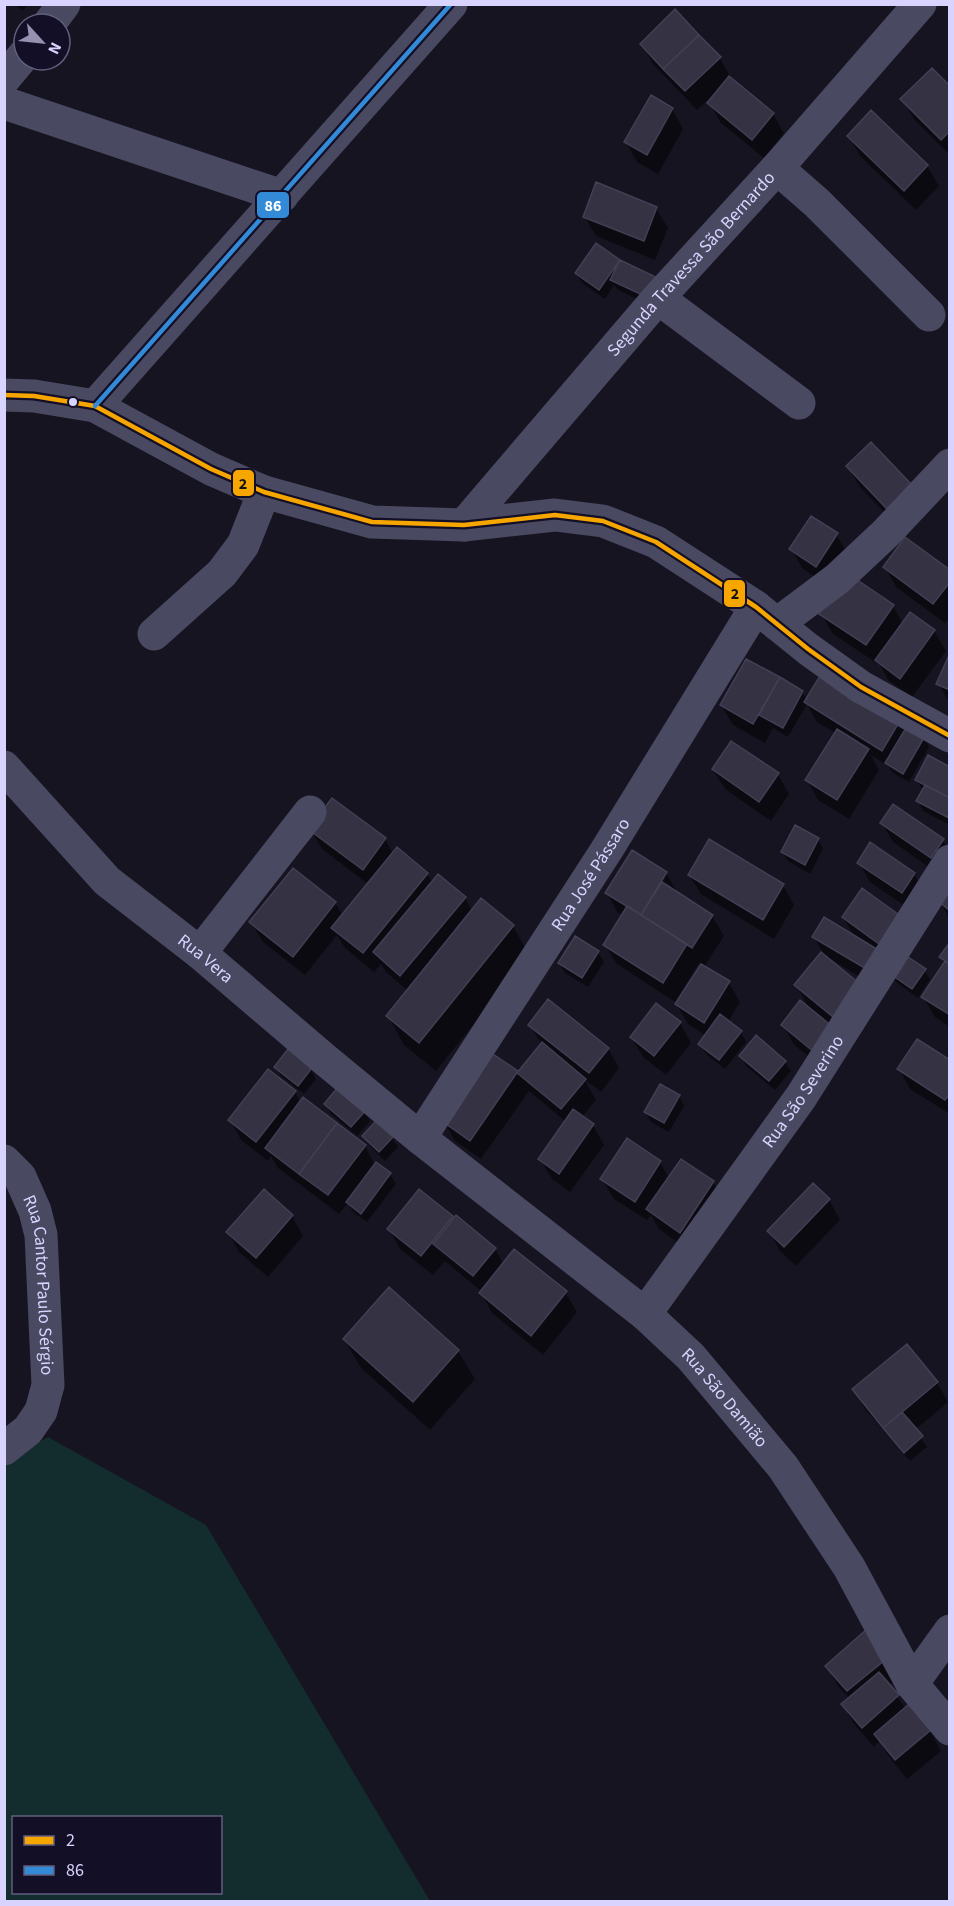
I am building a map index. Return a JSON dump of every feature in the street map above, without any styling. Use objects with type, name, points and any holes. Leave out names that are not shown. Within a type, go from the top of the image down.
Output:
[{"type":"street","points":[[95,406],[451,4]]},
{"type":"street","name":"Segunda Travessa São Bernardo","points":[[464,525],[658,298],[777,168],[920,4]]},
{"type":"street","points":[[4,103],[282,196]]},
{"type":"street","points":[[777,168],[817,203],[929,315]]},
{"type":"street","points":[[658,298],[799,403]]},
{"type":"street","points":[[4,395],[33,396],[95,406],[211,469],[264,492],[372,522],[464,525],[555,515],[603,521],[657,542],[767,615],[808,649],[861,687],[950,736]]},
{"type":"street","name":"Rua José Pássaro","points":[[420,1138],[606,851],[767,615],[837,579],[886,533],[950,465]]},
{"type":"street","points":[[154,634],[222,573],[243,545],[264,492]]},
{"type":"street","name":"Rua Vera","points":[[4,766],[107,881],[200,953],[420,1138]]},
{"type":"street","points":[[200,953],[310,812]]},
{"type":"street","name":"Rua São Severino","points":[[645,1314],[801,1097],[950,861]]},
{"type":"street","name":"Rua São Damião","points":[[420,1138],[645,1314],[691,1357],[783,1467],[849,1567],[912,1684],[950,1729]]},
{"type":"street","name":"Rua Cantor Paulo Sérgio","points":[[4,1449],[28,1430],[40,1411],[48,1385],[41,1235],[35,1211],[10,1174]]},
{"type":"street","points":[[912,1684],[950,1631]]},
{"type":"green space","points":[[48,1437],[206,1525],[430,1901],[5,1902],[5,1461]]},
{"type":"building","points":[[675,9],[699,35],[663,69],[640,44]]},
{"type":"building","points":[[699,35],[721,57],[685,91],[663,69]]},
{"type":"building","points":[[932,68],[950,86],[950,131],[941,140],[900,99]]},
{"type":"building","points":[[729,76],[774,113],[752,140],[707,103]]},
{"type":"building","points":[[651,95],[673,108],[647,155],[624,142]]},
{"type":"building","points":[[871,110],[928,165],[904,191],[847,136]]},
{"type":"building","points":[[596,182],[657,207],[644,241],[583,217]]},
{"type":"building","points":[[596,243],[620,260],[599,290],[575,273]]},
{"type":"building","points":[[620,260],[662,280],[653,300],[610,280]]},
{"type":"building","points":[[871,442],[912,485],[887,509],[846,466]]},
{"type":"building","points":[[811,516],[838,533],[816,567],[789,549]]},
{"type":"building","points":[[905,537],[950,570],[950,582],[933,604],[883,567]]},
{"type":"building","points":[[847,573],[894,605],[866,645],[819,614]]},
{"type":"building","points":[[910,612],[935,630],[900,679],[875,660]]},
{"type":"building","points":[[950,653],[950,690],[936,684]]},
{"type":"building","points":[[746,659],[780,677],[753,724],[720,705]]},
{"type":"building","points":[[823,671],[901,719],[882,751],[804,702]]},
{"type":"building","points":[[780,677],[803,691],[783,728],[759,715]]},
{"type":"building","points":[[907,726],[925,736],[903,774],[885,763]]},
{"type":"building","points":[[837,729],[869,749],[837,800],[805,780]]},
{"type":"building","points":[[731,741],[779,773],[759,802],[712,769]]},
{"type":"building","points":[[928,755],[950,767],[950,798],[915,780]]},
{"type":"building","points":[[925,785],[950,798],[949,818],[916,801]]},
{"type":"building","points":[[332,798],[386,838],[363,870],[308,829]]},
{"type":"building","points":[[893,804],[944,839],[931,858],[880,823]]},
{"type":"building","points":[[795,825],[819,838],[805,865],[781,852]]},
{"type":"building","points":[[709,839],[784,884],[763,920],[688,875]]},
{"type":"building","points":[[870,842],[915,873],[902,893],[857,863]]},
{"type":"building","points":[[397,847],[428,873],[363,953],[331,928]]},
{"type":"building","points":[[632,850],[667,872],[641,915],[605,893]]},
{"type":"building","points":[[293,868],[336,902],[293,957],[249,922]]},
{"type":"building","points":[[438,874],[466,897],[400,976],[373,952]]},
{"type":"building","points":[[662,882],[713,915],[692,948],[641,915]]},
{"type":"building","points":[[950,883],[950,911],[935,898]]},
{"type":"building","points":[[862,888],[899,915],[879,944],[842,917]]},
{"type":"building","points":[[481,898],[514,925],[419,1043],[386,1016]]},
{"type":"building","points":[[627,906],[687,944],[663,983],[603,945]]},
{"type":"building","points":[[824,917],[880,951],[868,970],[812,937]]},
{"type":"building","points":[[575,936],[599,951],[582,978],[558,963]]},
{"type":"building","points":[[950,942],[950,964],[939,957]]},
{"type":"building","points":[[821,952],[865,988],[838,1021],[794,985]]},
{"type":"building","points":[[902,953],[926,969],[912,989],[889,973]]},
{"type":"building","points":[[945,961],[950,964],[950,1015],[921,997]]},
{"type":"building","points":[[701,964],[730,981],[704,1023],[675,1004]]},
{"type":"building","points":[[548,999],[609,1048],[589,1073],[528,1025]]},
{"type":"building","points":[[800,1000],[833,1027],[814,1052],[781,1025]]},
{"type":"building","points":[[656,1003],[681,1022],[654,1056],[630,1037]]},
{"type":"building","points":[[720,1014],[742,1031],[719,1060],[698,1044]]},
{"type":"building","points":[[756,1035],[786,1061],[769,1081],[739,1056]]},
{"type":"building","points":[[917,1039],[950,1060],[950,1094],[945,1100],[897,1069]]},
{"type":"building","points":[[542,1042],[586,1079],[561,1109],[517,1073]]},
{"type":"building","points":[[288,1049],[312,1068],[298,1086],[274,1067]]},
{"type":"building","points":[[490,1052],[518,1071],[470,1141],[442,1121]]},
{"type":"building","points":[[268,1069],[296,1091],[256,1142],[228,1120]]},
{"type":"building","points":[[660,1084],[680,1095],[664,1123],[644,1112]]},
{"type":"building","points":[[338,1087],[366,1110],[351,1127],[324,1104]]},
{"type":"building","points":[[303,1097],[337,1123],[299,1174],[265,1148]]},
{"type":"building","points":[[573,1109],[594,1124],[559,1174],[538,1159]]},
{"type":"building","points":[[376,1121],[393,1137],[379,1152],[362,1136]]},
{"type":"building","points":[[337,1123],[366,1145],[328,1195],[299,1174]]},
{"type":"building","points":[[627,1138],[661,1161],[635,1202],[600,1179]]},
{"type":"building","points":[[681,1159],[714,1181],[680,1233],[646,1209]]},
{"type":"building","points":[[376,1162],[391,1173],[361,1214],[346,1202]]},
{"type":"building","points":[[813,1183],[830,1199],[784,1247],[767,1231]]},
{"type":"building","points":[[264,1189],[293,1215],[256,1258],[226,1232]]},
{"type":"building","points":[[419,1189],[453,1216],[421,1256],[387,1229]]},
{"type":"building","points":[[456,1215],[496,1248],[473,1276],[433,1244]]},
{"type":"building","points":[[514,1249],[567,1291],[531,1336],[479,1293]]},
{"type":"building","points":[[389,1287],[459,1350],[413,1402],[343,1339]]},
{"type":"building","points":[[907,1344],[938,1382],[883,1428],[852,1389]]},
{"type":"building","points":[[902,1412],[923,1436],[904,1453],[883,1428]]},
{"type":"building","points":[[867,1629],[890,1656],[847,1691],[825,1666]]},
{"type":"building","points":[[879,1672],[899,1695],[862,1728],[841,1704]]},
{"type":"building","points":[[909,1704],[931,1730],[895,1760],[874,1734]]},
{"type":"transit line","name":"86","points":[[95,406],[451,4]]},
{"type":"transit line","name":"2","points":[[4,395],[34,396],[95,406],[211,469],[264,492],[372,522],[464,525],[555,515],[603,521],[656,542],[756,607],[808,649],[861,687],[950,736]]}]
